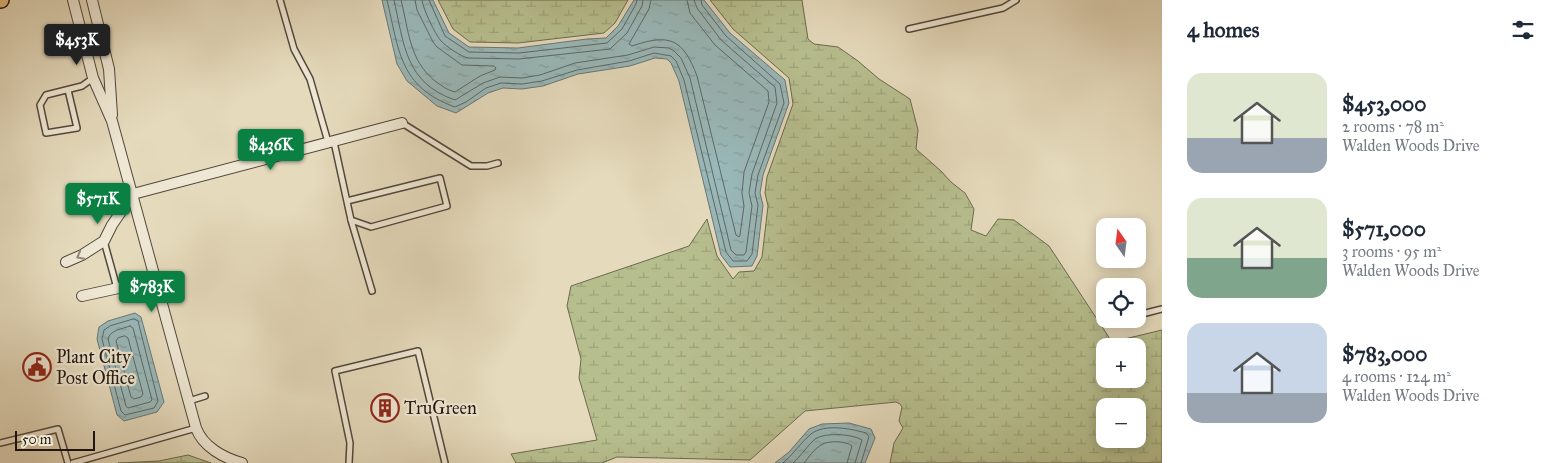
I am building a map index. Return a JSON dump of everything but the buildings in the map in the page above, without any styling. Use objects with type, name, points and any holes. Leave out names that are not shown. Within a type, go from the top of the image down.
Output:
[{"type":"street","points":[[72,0],[93,78],[112,121],[196,428],[199,436],[210,447],[228,459],[242,463]]},
{"type":"street","points":[[92,0],[109,69],[112,121]]},
{"type":"street","points":[[66,262],[82,255],[104,241],[112,225],[133,194],[402,123]]},
{"type":"street","points":[[82,296],[117,289],[155,277]]},
{"type":"lane","points":[[280,0],[294,49],[310,78],[331,142],[372,291]]},
{"type":"lane","points":[[910,29],[1003,8],[1016,0]]},
{"type":"lane","points":[[68,90],[77,128],[46,134],[40,105],[46,95],[82,86],[93,78]]},
{"type":"lane","points":[[402,123],[471,166],[487,166],[498,163]]},
{"type":"lane","points":[[347,201],[440,178],[447,206],[371,227],[351,220]]},
{"type":"lane","points":[[104,241],[117,289]]},
{"type":"lane","points":[[1146,313],[1162,309]]},
{"type":"lane","points":[[349,463],[350,443],[335,371],[418,351],[446,463]]},
{"type":"lane","points":[[188,401],[205,396]]},
{"type":"lane","points":[[0,443],[58,428],[68,463]]},
{"type":"lane","points":[[73,463],[196,428]]},
{"type":"green space","points":[[438,0],[628,0],[615,23],[604,33],[518,43],[470,42],[453,29]]},
{"type":"green space","points":[[710,0],[802,0],[808,39],[814,44],[838,47],[879,79],[910,99],[918,130],[916,149],[965,193],[974,209],[971,230],[986,236],[998,219],[1014,220],[1049,246],[1096,318],[1096,328],[1103,328],[1109,338],[1096,338],[1096,388],[1146,388],[1146,338],[1129,338],[1162,330],[1162,463],[890,463],[894,443],[903,428],[899,421],[902,407],[896,402],[805,411],[750,460],[617,457],[602,463],[516,463],[511,454],[597,440],[579,378],[581,359],[567,306],[571,286],[689,246],[707,219],[717,256],[733,279],[739,272],[754,271],[762,257],[768,206],[765,193],[767,177],[793,104],[789,78],[733,29]]},
{"type":"green space","points":[[188,455],[211,463],[118,463],[159,461]]},
{"type":"water","points":[[382,0],[433,0],[449,33],[469,47],[518,48],[606,38],[618,26],[634,0],[704,0],[730,33],[785,80],[789,103],[763,175],[760,193],[763,205],[757,256],[752,266],[730,267],[721,255],[679,81],[671,63],[667,59],[655,58],[630,66],[578,74],[543,86],[522,89],[503,88],[488,93],[456,113],[437,106],[407,81],[397,64]]},
{"type":"water","points":[[135,313],[141,317],[164,402],[157,412],[124,421],[117,415],[97,339],[99,327],[108,321]]},
{"type":"water","points":[[849,423],[871,429],[875,438],[865,463],[775,463],[789,452],[809,429],[822,424]]},
{"type":"place","name":"Plant City Post Office","points":[[37,367]]},
{"type":"place","name":"TruGreen","points":[[385,408]]}]
